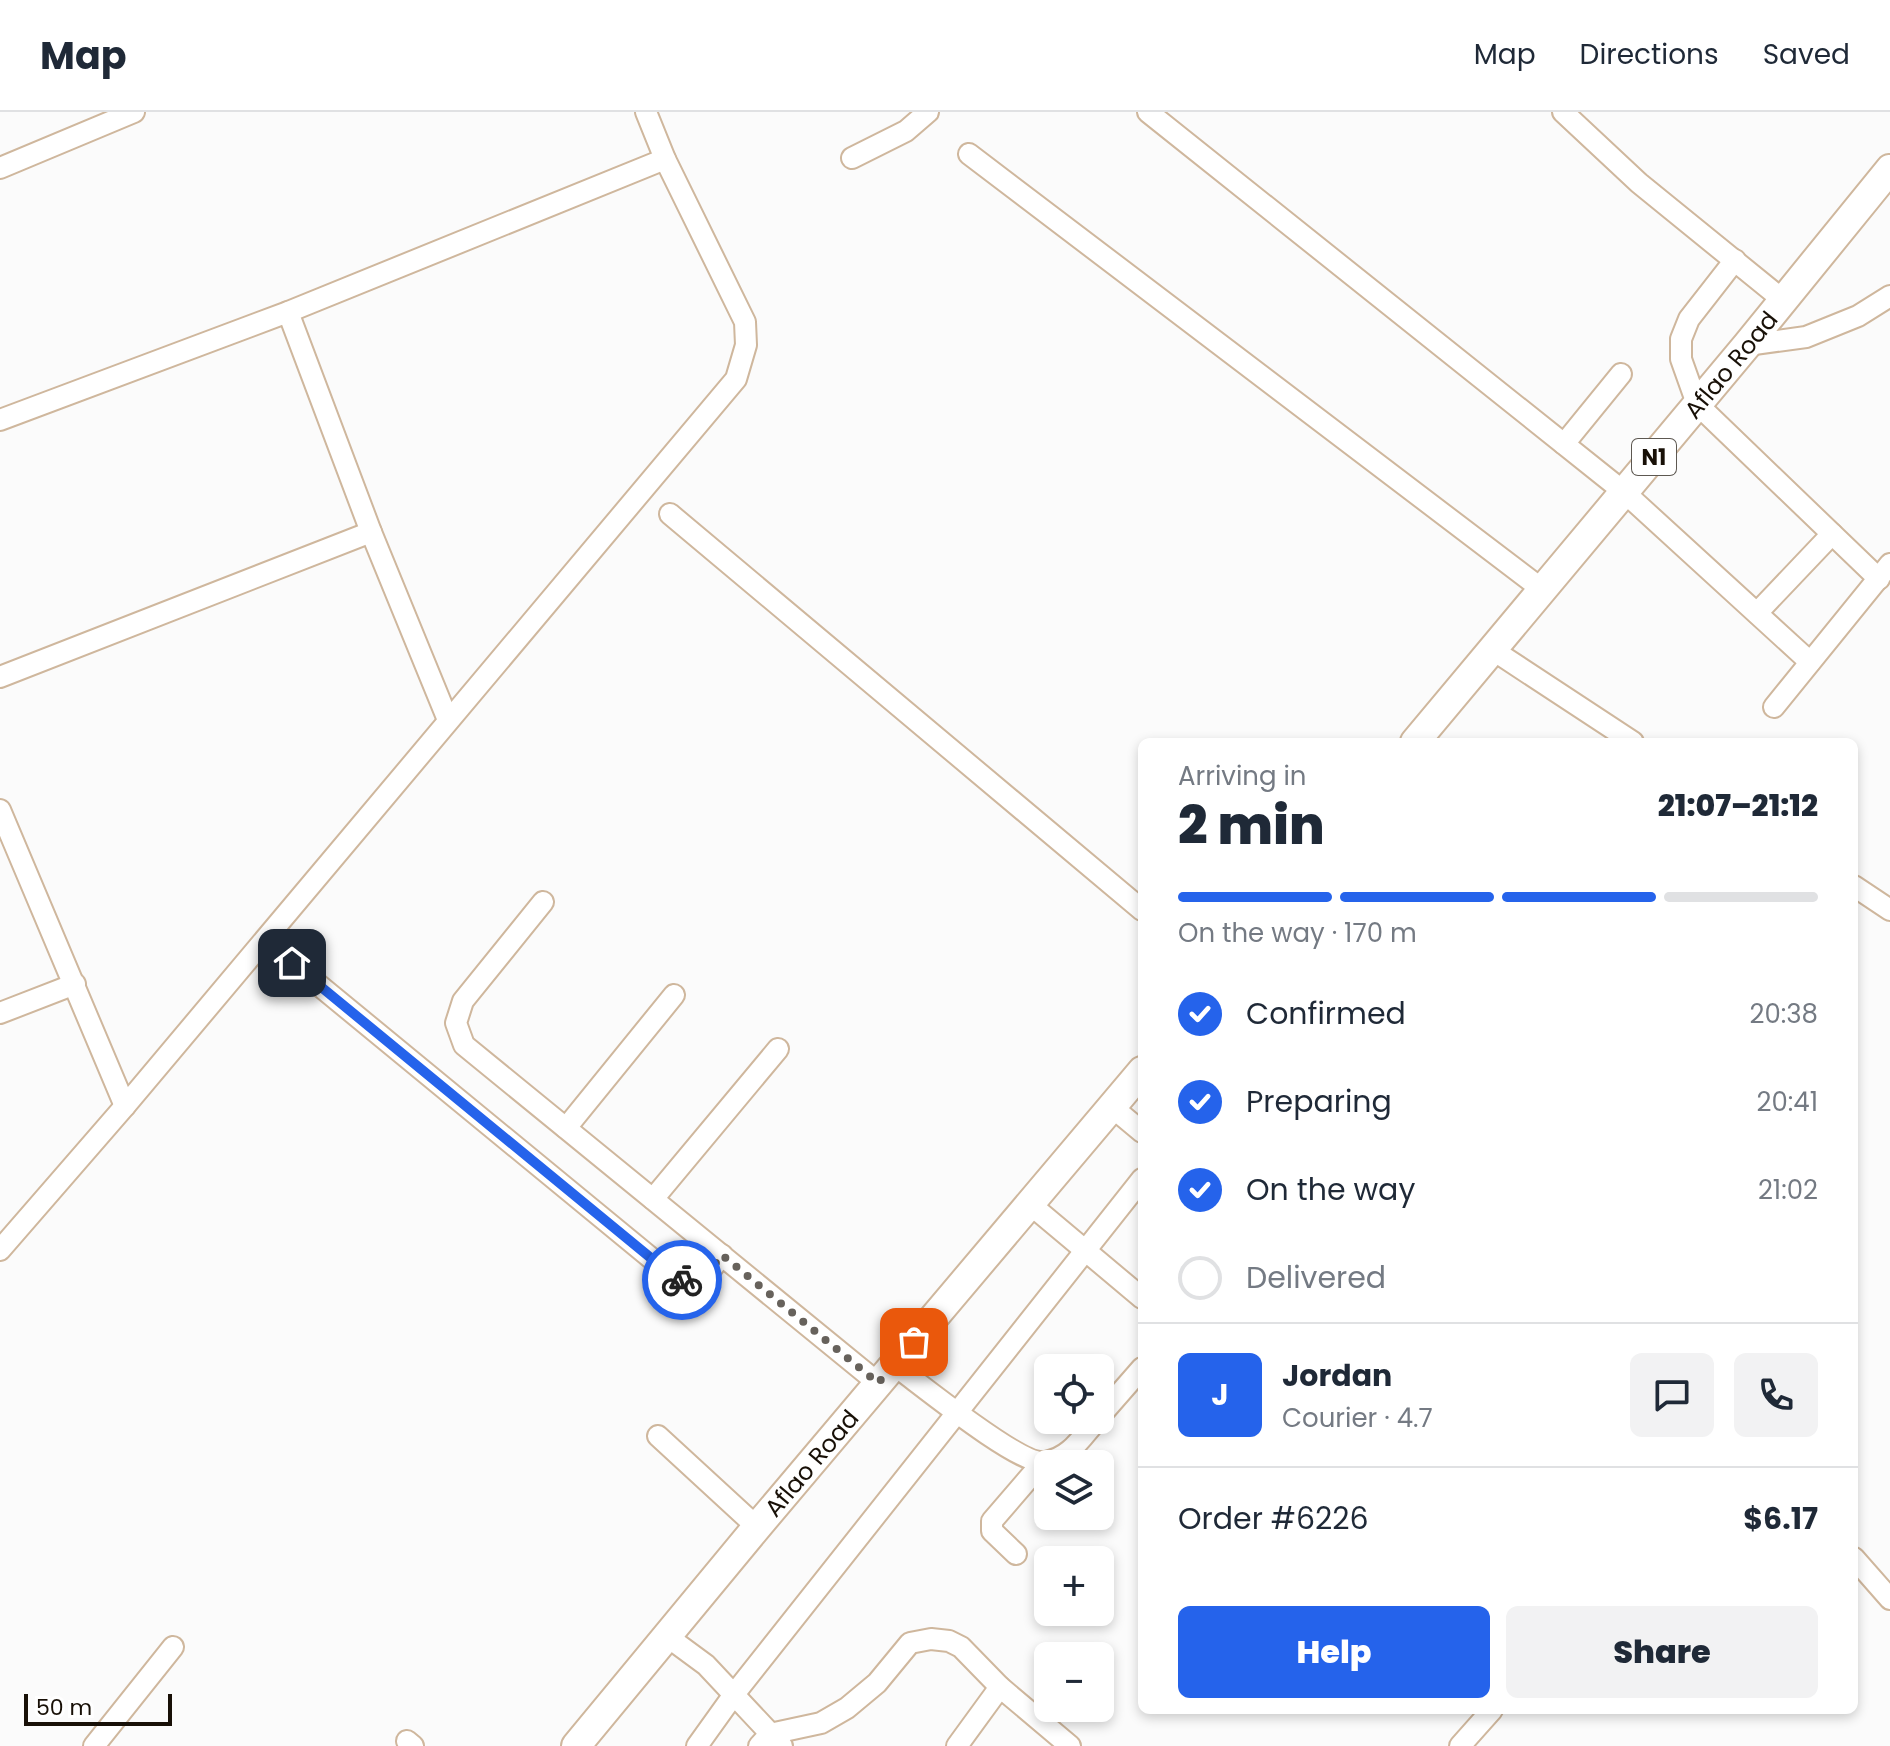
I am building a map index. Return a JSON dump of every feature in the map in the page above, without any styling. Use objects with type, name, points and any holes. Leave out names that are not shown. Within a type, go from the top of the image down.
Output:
[{"type":"highway","name":"Aflao Road","points":[[1418,738],[1783,300],[1885,184]]},
{"type":"highway","name":"Aflao Road","points":[[576,1746],[1138,1076]]},
{"type":"street","points":[[0,168],[134,112]]},
{"type":"street","points":[[0,1250],[125,1106],[736,379],[746,345],[745,322],[665,159],[646,112]]},
{"type":"street","points":[[852,158],[906,131],[928,112]]},
{"type":"street","points":[[1148,112],[1624,492],[1810,662]]},
{"type":"street","points":[[1563,112],[1639,183],[1783,300]]},
{"type":"street","points":[[969,154],[1543,590]]},
{"type":"street","points":[[0,420],[288,312],[665,159]]},
{"type":"street","points":[[1735,260],[1689,319],[1681,339],[1681,359],[1697,404],[1832,534],[1884,571],[1774,707]]},
{"type":"street","points":[[1747,345],[1806,337],[1858,316],[1890,296]]},
{"type":"street","points":[[288,312],[371,532],[448,720]]},
{"type":"street","points":[[1564,444],[1621,374]]},
{"type":"street","points":[[670,514],[1138,907]]},
{"type":"street","points":[[0,677],[371,532]]},
{"type":"street","points":[[1757,613],[1832,534]]},
{"type":"street","points":[[1493,650],[1627,738]]},
{"type":"street","points":[[0,810],[125,1106]]},
{"type":"street","points":[[1858,889],[1890,910]]},
{"type":"street","points":[[543,902],[463,1001],[456,1023],[464,1045],[722,1255],[886,1374],[958,1412],[1014,1453],[1034,1460]]},
{"type":"street","points":[[292,963],[674,1277],[690,1283],[703,1280],[722,1255]]},
{"type":"street","points":[[0,1013],[75,984]]},
{"type":"street","points":[[566,1128],[674,995]]},
{"type":"street","points":[[653,1199],[778,1049]]},
{"type":"street","points":[[1112,1107],[1138,1129]]},
{"type":"street","points":[[697,1746],[735,1693],[1138,1184]]},
{"type":"street","points":[[1031,1205],[1138,1295]]},
{"type":"street","points":[[1114,1400],[1138,1373]]},
{"type":"street","points":[[1071,1450],[1085,1434]]},
{"type":"street","points":[[658,1436],[757,1527]]},
{"type":"street","points":[[1016,1554],[992,1531],[992,1521],[1034,1472]]},
{"type":"street","points":[[1858,1562],[1890,1599]]},
{"type":"street","points":[[668,1637],[706,1665],[735,1693],[770,1742],[821,1723],[847,1708],[877,1683],[910,1643],[931,1639],[949,1641],[961,1647],[1000,1687],[1070,1746]]},
{"type":"street","points":[[94,1746],[173,1647]]},
{"type":"street","points":[[957,1746],[1000,1687]]},
{"type":"street","points":[[1460,1746],[1488,1714]]},
{"type":"way so far","points":[[682,1280],[690,1283],[703,1280],[722,1255],[878,1383],[914,1342]]},
{"type":"route","points":[[292,963],[674,1277],[682,1280]]}]
